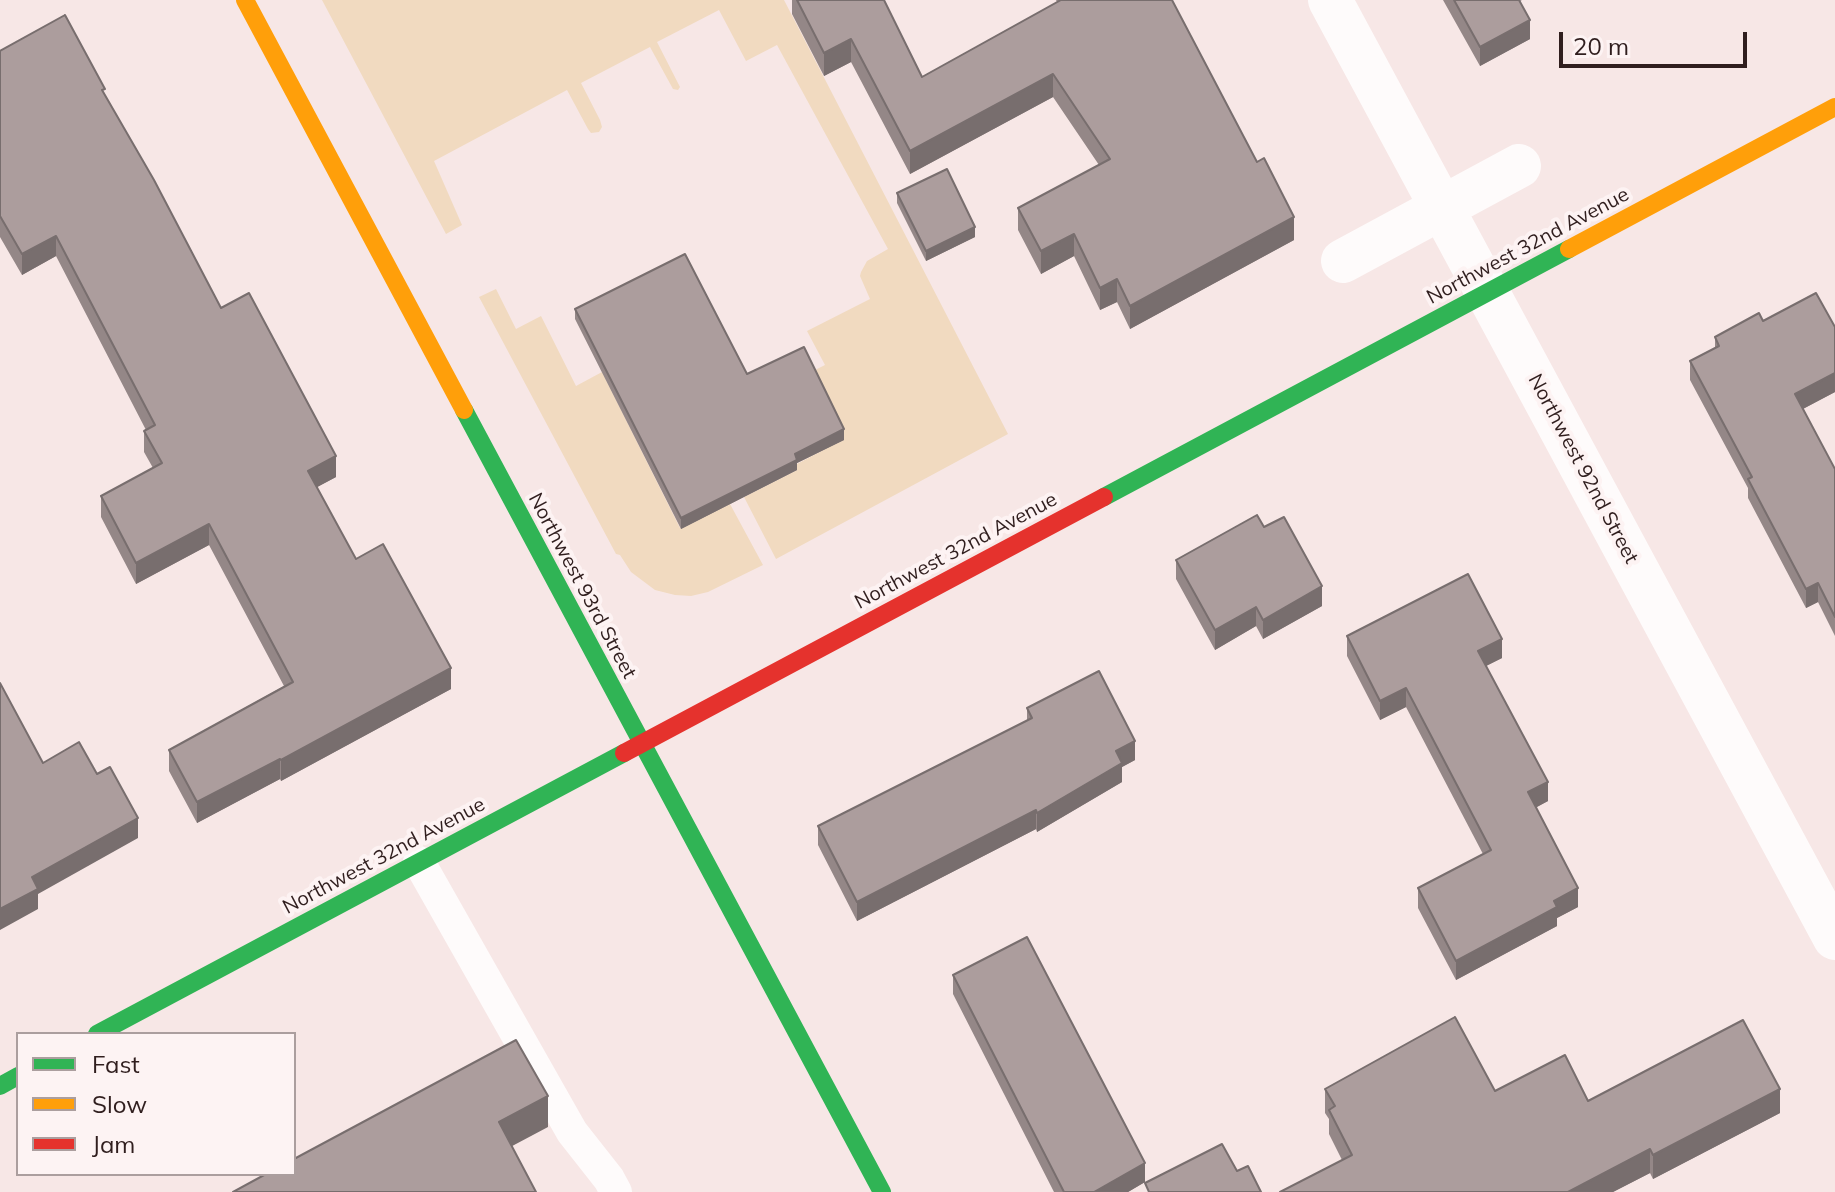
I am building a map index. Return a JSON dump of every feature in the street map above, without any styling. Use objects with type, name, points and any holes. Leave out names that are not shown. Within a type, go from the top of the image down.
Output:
[{"type":"main road","name":"Northwest 93rd Street","points":[[245,0],[882,1192]]},
{"type":"main road","name":"Northwest 32nd Avenue","points":[[101,1032],[1835,107]]},
{"type":"street","name":"Northwest 92nd Street","points":[[1330,0],[1835,938]]},
{"type":"street","points":[[1343,261],[1519,166]]},
{"type":"lane","points":[[419,862],[572,1132],[616,1192]]},
{"type":"shaded area","points":[[322,0],[784,0],[1008,434],[776,559],[744,497],[797,470],[795,465],[844,439],[811,372],[825,365],[807,331],[870,299],[861,272],[867,261],[888,249],[777,45],[746,61],[719,10],[657,42],[680,87],[678,90],[673,89],[650,47],[581,83],[600,120],[602,127],[599,132],[591,133],[567,90],[434,161],[462,225],[446,234]]},
{"type":"shaded area","points":[[496,289],[516,329],[541,316],[576,386],[602,372],[680,528],[730,504],[763,565],[708,592],[691,596],[655,590],[631,572],[620,555],[616,554],[479,297]]},
{"type":"building","points":[[797,0],[884,0],[922,77],[1061,0],[1172,0],[1257,162],[1264,158],[1294,217],[1130,306],[1117,279],[1100,288],[1074,234],[1041,251],[1018,208],[1110,159],[1053,74],[910,151],[851,39],[824,53]]},
{"type":"building","points":[[1454,0],[1519,0],[1530,20],[1480,47]]},
{"type":"building","points":[[65,15],[105,89],[102,90],[154,180],[221,308],[249,293],[336,456],[308,471],[356,559],[383,544],[451,668],[197,802],[169,750],[293,682],[209,524],[136,563],[101,496],[162,463],[144,431],[155,425],[56,236],[22,254],[0,216],[0,51]]},
{"type":"building","points":[[947,169],[975,227],[926,251],[897,193]]},
{"type":"building","points":[[685,254],[747,374],[804,347],[844,429],[795,454],[797,460],[681,518],[575,309]]},
{"type":"building","points":[[1816,293],[1835,327],[1835,373],[1795,394],[1835,469],[1835,617],[1818,583],[1806,589],[1748,479],[1752,477],[1690,361],[1719,346],[1715,337],[1759,313],[1763,321]]},
{"type":"building","points":[[1257,515],[1264,527],[1284,517],[1322,586],[1263,620],[1256,607],[1215,630],[1176,560]]},
{"type":"building","points":[[1468,574],[1502,639],[1478,651],[1548,782],[1528,792],[1578,888],[1554,901],[1557,907],[1456,961],[1418,888],[1491,850],[1406,688],[1380,701],[1347,636]]},
{"type":"building","points":[[1099,671],[1135,741],[1116,751],[1122,763],[1037,813],[1036,810],[857,902],[818,826],[1032,718],[1027,708]]},
{"type":"building","points":[[0,683],[43,763],[79,742],[97,774],[110,767],[138,818],[32,877],[38,889],[0,909]]},
{"type":"building","points":[[1027,937],[1145,1163],[1094,1192],[1064,1192],[953,975]]},
{"type":"building","points":[[1455,1017],[1495,1091],[1565,1055],[1588,1101],[1743,1020],[1780,1089],[1653,1155],[1650,1149],[1568,1192],[1280,1192],[1352,1155],[1329,1110],[1335,1106],[1325,1089]]},
{"type":"building","points":[[516,1040],[548,1096],[499,1122],[536,1192],[233,1192],[262,1176],[296,1176],[296,1158]]},
{"type":"building","points":[[1222,1144],[1237,1171],[1248,1166],[1261,1192],[1149,1192],[1145,1183]]},
{"type":"traffic: fast","points":[[1104,497],[1569,249]]},
{"type":"traffic: fast","points":[[464,410],[882,1192]]},
{"type":"traffic: fast","points":[[101,1032],[624,753]]},
{"type":"traffic: fast","points":[[0,1086],[16,1077]]},
{"type":"traffic: slow","points":[[245,0],[464,410]]},
{"type":"traffic: slow","points":[[1569,249],[1835,107]]},
{"type":"traffic: jam","points":[[624,753],[1104,497]]}]
